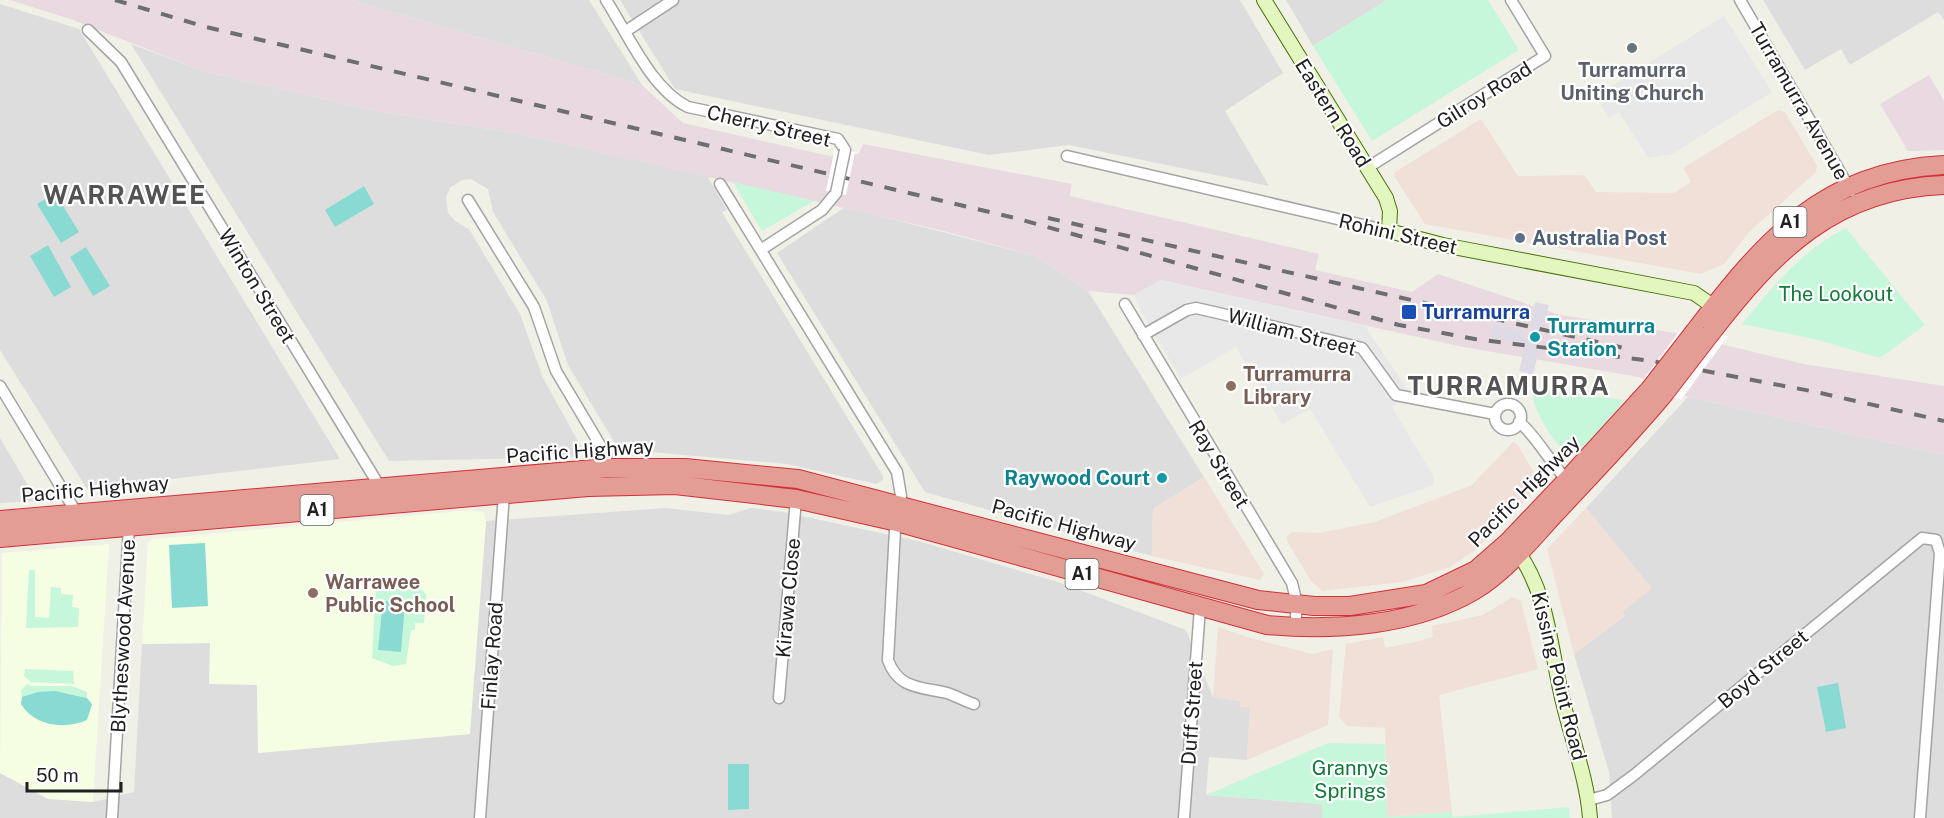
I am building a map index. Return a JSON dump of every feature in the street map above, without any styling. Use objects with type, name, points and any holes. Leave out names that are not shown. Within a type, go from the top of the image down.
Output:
[{"type":"highway","name":"Pacific Highway","points":[[0,520],[80,521],[129,526],[588,487],[675,485],[898,512],[1269,602],[1350,606],[1426,594],[1465,578],[1514,547],[1602,464],[1720,310],[1742,271],[1794,219],[1820,200],[1848,185],[1916,166],[1944,165]]},
{"type":"highway","name":"Pacific Highway","points":[[1720,310],[1800,236],[1828,216],[1857,201],[1893,191],[1944,185]]},
{"type":"highway","name":"Pacific Highway","points":[[0,538],[80,521],[380,487],[606,468],[685,468],[798,479],[1200,608],[1267,625],[1295,628],[1356,625],[1403,617],[1474,591],[1514,547],[1567,480],[1657,391]]},
{"type":"main road","name":"Eastern Road","points":[[1264,0],[1389,204],[1389,231]]},
{"type":"main road","name":"Rohini Street","points":[[1389,231],[1443,245],[1694,293],[1720,310]]},
{"type":"main road","name":"Kissing Point Road","points":[[1514,547],[1530,569],[1540,595],[1562,701],[1580,758],[1589,800],[1590,818]]},
{"type":"street","name":"Cherry Street","points":[[606,0],[661,87],[674,100],[687,107],[838,139],[845,150],[836,193],[822,210],[762,249]]},
{"type":"street","points":[[626,31],[673,0]]},
{"type":"street","name":"Gilroy Road","points":[[1367,168],[1545,56],[1511,0]]},
{"type":"street","name":"Turramurra Avenue","points":[[1740,0],[1857,201]]},
{"type":"street","name":"Winton Street","points":[[88,30],[121,63],[380,487]]},
{"type":"street","name":"Rohini Street","points":[[1067,156],[1389,231]]},
{"type":"street","points":[[720,184],[897,472],[898,512],[888,660],[892,670],[906,684],[950,694],[974,704]]},
{"type":"street","points":[[468,200],[534,307],[556,371],[606,455],[606,468]]},
{"type":"street","name":"Ray Street","points":[[1125,304],[1292,583],[1297,604],[1295,628]]},
{"type":"street","name":"William Street","points":[[1143,335],[1187,310],[1196,308],[1362,348],[1396,396],[1495,414]]},
{"type":"street","points":[[0,386],[80,521]]},
{"type":"street","points":[[1512,404],[1520,411],[1519,422],[1512,429],[1504,429],[1498,425],[1495,414],[1501,405],[1512,404]]},
{"type":"street","points":[[1519,422],[1527,428],[1551,463],[1567,480]]},
{"type":"street","name":"Finlay Road","points":[[480,818],[504,494]]},
{"type":"street","name":"Kirawa Close","points":[[779,698],[796,499]]},
{"type":"street","name":"Blytheswood Avenue","points":[[112,818],[129,526]]},
{"type":"street","name":"Boyd Street","points":[[1589,800],[1607,795],[1634,775],[1922,538],[1936,540],[1940,554],[1920,818]]},
{"type":"street","name":"Duff Street","points":[[1184,818],[1200,608]]},
{"type":"shaded area","points":[[10,0],[351,0],[642,85],[683,123],[830,156],[859,154],[863,144],[1072,184],[1070,196],[1319,254],[1315,270],[1412,292],[1438,274],[1560,315],[1675,333],[1804,364],[1944,386],[1944,455],[1688,397],[1639,377],[1458,346],[1161,280],[1134,295],[1088,291],[1035,256],[940,230],[515,133],[376,111],[203,71],[73,20]]},
{"type":"shaded area","points":[[351,0],[589,0],[642,85]]},
{"type":"shaded area","points":[[620,0],[1240,0],[1283,73],[1225,111],[1269,186],[1069,145],[989,155],[675,89]]},
{"type":"shaded area","points":[[1286,0],[1387,0],[1313,46]]},
{"type":"shaded area","points":[[1763,0],[1944,0],[1944,20],[1938,12],[1850,65],[1841,49],[1805,70]]},
{"type":"shaded area","points":[[0,4],[79,29],[340,459],[87,489],[0,350]]},
{"type":"shaded area","points":[[1724,16],[1772,92],[1672,154],[1648,158],[1619,112],[1609,118],[1596,96]]},
{"type":"shaded area","points":[[131,44],[203,71],[376,111],[515,133],[707,176],[727,210],[722,212],[883,476],[883,480],[876,484],[787,464],[650,452],[627,454],[619,450],[568,365],[547,301],[493,212],[488,189],[471,179],[462,180],[450,188],[446,197],[448,213],[455,221],[469,229],[520,314],[543,378],[583,450],[577,457],[389,461]]},
{"type":"shaded area","points":[[1929,75],[1944,101],[1944,150],[1908,151],[1880,104]]},
{"type":"shaded area","points":[[1778,110],[1785,112],[1817,166],[1816,172],[1749,232],[1724,264],[1701,274],[1425,224],[1394,176],[1395,172],[1481,119],[1518,176],[1584,175],[1596,192],[1674,193],[1691,182],[1683,168]]},
{"type":"shaded area","points":[[364,186],[374,204],[335,227],[325,210]]},
{"type":"shaded area","points":[[55,193],[79,232],[61,243],[37,204]]},
{"type":"shaded area","points":[[845,207],[1035,256],[1088,291],[1204,477],[1153,509],[1152,556],[925,492],[777,253]]},
{"type":"shaded area","points":[[48,245],[71,287],[54,297],[30,256]]},
{"type":"shaded area","points":[[86,247],[110,286],[93,296],[70,257]]},
{"type":"shaded area","points":[[1161,280],[1365,326],[1409,392],[1392,407],[1434,477],[1431,486],[1370,507],[1310,409],[1282,424],[1236,347],[1181,379],[1148,324],[1134,295]]},
{"type":"shaded area","name":"Turramurra Station","points":[[1535,302],[1549,305],[1533,375],[1519,371],[1525,344],[1490,337],[1493,324],[1524,331],[1523,338],[1529,339]]},
{"type":"shaded area","points":[[1688,397],[1944,455],[1944,818],[1612,818],[1609,772],[1574,654],[1625,616],[1622,612],[1651,588],[1586,508]]},
{"type":"shaded area","points":[[0,438],[37,501],[0,503]]},
{"type":"shaded area","points":[[1513,442],[1517,444],[1539,481],[1538,487],[1478,548],[1450,567],[1402,582],[1322,591],[1311,581],[1287,541],[1287,536],[1293,532],[1319,533],[1375,522],[1472,485]]},
{"type":"shaded area","points":[[1204,477],[1264,574],[1260,580],[1152,556],[1153,509]]},
{"type":"shaded area","points":[[665,508],[729,515],[751,508],[783,512],[918,541],[1058,582],[1186,630],[1213,697],[1241,701],[1250,707],[1247,760],[1209,757],[1206,795],[1323,804],[1322,818],[0,818],[0,773],[53,799],[93,802],[134,792],[142,644],[210,643],[257,685],[259,753],[469,734],[486,521]]},
{"type":"shaded area","points":[[1586,508],[1652,588],[1622,612],[1625,616],[1574,654],[1547,549]]},
{"type":"shaded area","name":"Warrawee Public School","points":[[471,510],[483,512],[486,521],[470,734],[258,753],[257,685],[209,684],[210,643],[142,644],[148,543],[152,539]]},
{"type":"shaded area","points":[[205,543],[208,606],[172,608],[169,545]]},
{"type":"shaded area","points":[[109,544],[93,802],[48,799],[0,773],[2,553]]},
{"type":"shaded area","points":[[1512,597],[1521,601],[1538,669],[1439,695],[1452,812],[1387,817],[1385,728],[1347,726],[1339,717],[1346,644],[1383,637],[1385,648],[1433,637],[1432,626],[1483,615]]},
{"type":"shaded area","points":[[383,601],[405,603],[401,652],[378,650]]},
{"type":"shaded area","points":[[1218,627],[1313,654],[1333,649],[1328,725],[1247,760],[1250,708],[1240,707],[1240,701],[1213,697]]},
{"type":"shaded area","points":[[1838,683],[1846,728],[1826,732],[1817,687]]},
{"type":"shaded area","points":[[55,691],[87,698],[92,704],[87,720],[69,725],[50,724],[34,717],[21,704],[22,697],[38,692]]},
{"type":"shaded area","points":[[728,764],[749,764],[749,809],[728,810]]},
{"type":"green space","points":[[1387,0],[1488,0],[1519,50],[1372,141],[1313,46]]},
{"type":"green space","points":[[733,182],[814,201],[762,231]]},
{"type":"green space","name":"The Lookout","points":[[1846,228],[1925,325],[1880,358],[1818,340],[1742,324],[1802,258]]},
{"type":"green space","points":[[1532,388],[1623,400],[1614,416],[1594,439],[1570,453],[1557,443],[1544,425],[1532,395]]},
{"type":"green space","points":[[29,570],[35,570],[35,617],[49,618],[51,587],[61,588],[61,594],[73,595],[72,607],[79,608],[78,627],[26,628]]},
{"type":"green space","points":[[380,578],[410,579],[426,594],[424,623],[415,623],[415,630],[411,630],[406,664],[393,666],[372,658],[376,586]]},
{"type":"green space","points":[[25,669],[73,671],[74,684],[31,682],[24,676]]},
{"type":"green space","points":[[27,684],[30,686],[72,686],[87,692],[87,698],[54,692],[38,693],[22,698],[21,691]]},
{"type":"green space","name":"Grannys Springs","points":[[1328,743],[1385,744],[1387,817],[1452,812],[1453,817],[1569,807],[1570,818],[1322,818],[1322,804],[1206,795]]},
{"type":"pier","points":[[835,148],[855,152],[846,195],[826,191]]},
{"type":"pier","points":[[1681,329],[1728,336],[1681,400],[1639,385]]},
{"type":"railway","points":[[115,0],[206,27],[1015,218],[1399,325],[1475,339],[1652,361],[1816,392],[1944,421]]},
{"type":"railway","points":[[1048,218],[1624,348]]},
{"type":"place","name":"Turramurra Uniting Church","points":[[1632,48]]},
{"type":"place","name":"Australia Post","points":[[1520,238]]},
{"type":"place","name":"Turramurra","points":[[1409,312]]},
{"type":"place","name":"Turramurra Station","points":[[1535,337]]},
{"type":"place","name":"Turramurra Library","points":[[1231,386]]},
{"type":"place","name":"Raywood Court","points":[[1162,478]]},
{"type":"place","name":"Warrawee Public School","points":[[313,593]]},
{"type":"district","name":"WARRAWEE","points":[[125,195]]},
{"type":"district","name":"TURRAMURRA","points":[[1509,386]]}]
